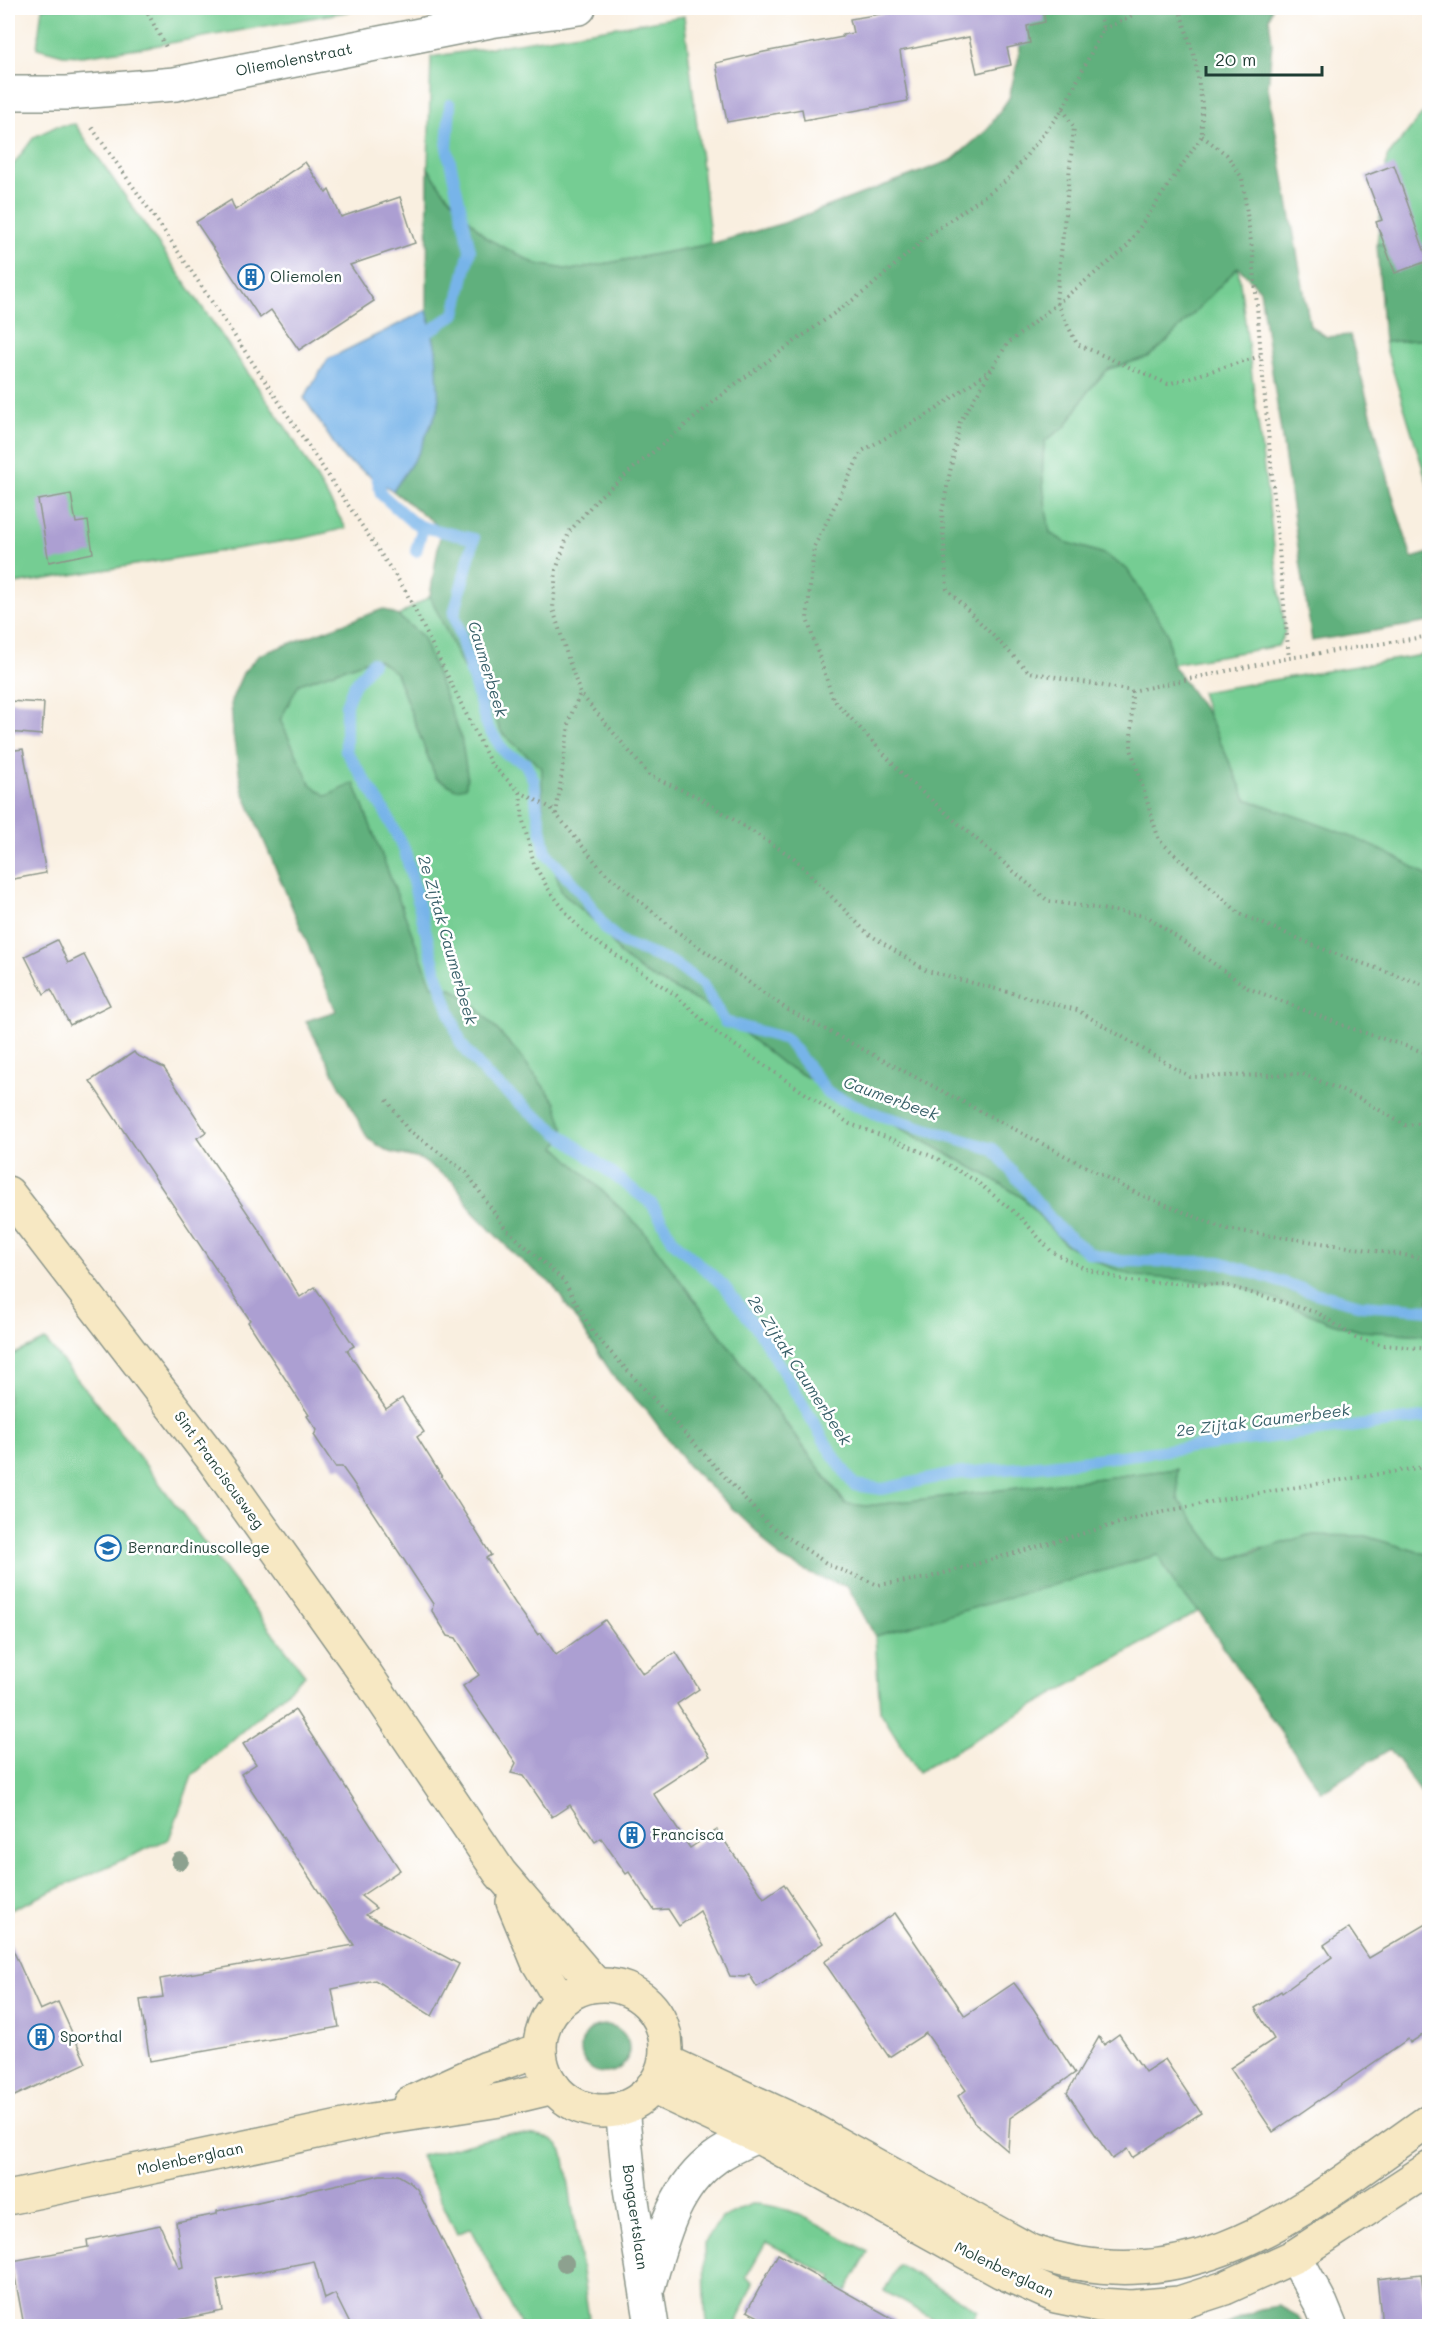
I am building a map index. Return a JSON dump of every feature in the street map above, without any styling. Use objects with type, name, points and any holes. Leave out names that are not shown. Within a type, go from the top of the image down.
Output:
[{"type":"street","name":"Oliemolenstraat","points":[[8,93],[67,93],[175,84],[490,21],[579,8]]},
{"type":"street","name":"Sint Franciscusweg","points":[[8,1193],[212,1458],[367,1676],[500,1873],[596,1985]]},
{"type":"street","name":"Sint Franciscusweg","points":[[500,1873],[538,1962],[561,2001]]},
{"type":"street","points":[[596,1985],[614,1986],[634,1993],[649,2005],[658,2016],[664,2029],[666,2047],[658,2074],[639,2100],[609,2111],[582,2108],[562,2095],[554,2087],[544,2069],[540,2050],[543,2029],[552,2011],[561,2001],[576,1991],[596,1985]]},
{"type":"street","name":"Molenberglaan","points":[[372,2120],[487,2068],[540,2050]]},
{"type":"street","name":"Molenberglaan","points":[[658,2074],[801,2124],[1030,2251],[1099,2268],[1151,2267],[1178,2263],[1229,2248],[1254,2237],[1316,2200],[1430,2120]]},
{"type":"street","name":"Molenberglaan","points":[[658,2074],[757,2136],[1002,2272],[1056,2296],[1077,2302],[1131,2307],[1179,2303],[1225,2288],[1295,2256],[1430,2168]]},
{"type":"street","name":"Molenberglaan","points":[[8,2198],[372,2120],[500,2100],[554,2087]]},
{"type":"street","name":"Bongaertslaan","points":[[622,2108],[630,2188],[652,2326]]},
{"type":"street","points":[[646,2295],[667,2227],[686,2188],[713,2159],[757,2136]]},
{"type":"street","points":[[1295,2256],[1330,2326]]},
{"type":"path","points":[[145,8],[166,46],[175,84]]},
{"type":"path","points":[[1098,8],[1103,29]]},
{"type":"path","points":[[1141,8],[1128,18],[1103,29],[1063,109],[1007,180],[929,235],[868,289],[712,402],[599,497],[569,532],[556,570],[553,609],[580,693],[650,776],[698,797],[794,858],[867,933],[927,971],[1077,1010],[1190,1077],[1302,1074],[1357,1097],[1405,1125],[1430,1123]]},
{"type":"path","points":[[1179,8],[1195,59],[1202,104],[1202,136],[1125,249],[1056,302],[1007,344],[960,422],[942,512],[947,589],[1029,672],[1132,691],[1289,658],[1430,636]]},
{"type":"path","points":[[67,93],[169,238],[405,590],[491,764],[520,792],[551,808],[603,871],[675,930],[788,1010],[1136,1193],[1226,1229],[1430,1259]]},
{"type":"path","points":[[1063,109],[1074,127],[1056,302],[1077,344],[1168,384],[1261,356]]},
{"type":"path","points":[[1202,136],[1227,155],[1242,178],[1253,256],[1289,658]]},
{"type":"path","points":[[991,369],[934,411],[862,452],[814,547],[807,619],[833,699],[908,780],[1048,901],[1147,916],[1248,988],[1350,1028],[1430,1054]]},
{"type":"path","points":[[1132,691],[1131,749],[1159,840],[1240,914],[1328,951],[1430,987]]},
{"type":"path","points":[[556,814],[570,718],[580,693]]},
{"type":"path","points":[[520,792],[523,821],[534,864],[547,887],[572,920],[589,937],[677,996],[714,1031],[850,1124],[938,1159],[976,1181],[1020,1217],[1052,1252],[1086,1269],[1128,1281],[1225,1285],[1318,1313],[1356,1338],[1383,1346],[1430,1349]]},
{"type":"path","points":[[387,1100],[408,1130],[466,1172],[505,1228],[564,1281],[593,1333],[768,1524],[829,1565],[878,1585],[927,1578],[1144,1516],[1244,1496],[1430,1466]]},
{"type":"green space","points":[[42,8],[356,8],[356,10],[153,46],[82,56],[63,55],[37,48]]},
{"type":"green space","points":[[1024,8],[1272,8],[1269,18],[1272,43],[1268,88],[1310,326],[1327,337],[1350,335],[1395,504],[1412,558],[1429,553],[1429,622],[1312,641],[1260,290],[1238,267],[1162,346],[1148,357],[1108,369],[1088,391],[1066,426],[1045,441],[1043,475],[1045,498],[1050,533],[1065,542],[1104,554],[1127,569],[1167,632],[1172,664],[1208,715],[1246,799],[1363,842],[1386,852],[1429,877],[1429,1335],[1361,1331],[1332,1323],[1234,1283],[1134,1276],[1099,1263],[1065,1244],[1023,1198],[988,1176],[783,1064],[718,1012],[644,973],[621,955],[602,928],[561,891],[543,828],[542,768],[502,733],[489,705],[463,667],[430,596],[441,528],[393,491],[419,452],[436,350],[427,310],[428,168],[442,189],[486,238],[536,264],[571,270],[711,244],[784,223],[952,160],[987,130],[1009,98],[1019,56]]},
{"type":"green space","points":[[684,16],[711,244],[571,270],[536,264],[486,238],[442,189],[428,168],[431,57]]},
{"type":"green space","points":[[1429,106],[1429,248],[1377,244],[1387,157]]},
{"type":"green space","points":[[75,124],[291,435],[346,528],[304,538],[8,585],[8,209],[13,165],[34,137],[57,126]]},
{"type":"green space","points":[[1377,244],[1429,248],[1429,339],[1384,342]]},
{"type":"green space","points":[[1238,267],[1285,632],[1278,646],[1172,664],[1167,632],[1104,554],[1065,542],[1050,533],[1043,475],[1043,452],[1045,441],[1066,426],[1088,391],[1108,369],[1148,357],[1162,346]]},
{"type":"green space","points":[[1429,339],[1429,488],[1384,342]]},
{"type":"green space","points":[[430,596],[463,667],[489,705],[502,733],[542,768],[561,891],[602,928],[621,955],[644,973],[718,1012],[783,1064],[988,1176],[1023,1198],[1065,1244],[1188,1279],[1234,1283],[1332,1323],[1361,1331],[1429,1335],[1429,1555],[1365,1536],[1257,1549],[1229,1560],[1221,1557],[1178,1499],[1177,1469],[866,1506],[846,1504],[642,1229],[554,1146],[556,1103],[518,1053],[470,1000],[452,988],[432,986],[354,783],[327,796],[311,785],[280,720],[299,684],[365,661],[379,660],[396,673],[436,778],[422,636],[398,616]]},
{"type":"green space","points":[[383,609],[398,616],[422,636],[461,737],[467,774],[466,787],[456,789],[436,778],[396,673],[379,660],[365,661],[299,684],[280,720],[311,785],[327,796],[354,783],[432,986],[451,988],[470,1000],[518,1053],[556,1103],[566,1136],[555,1146],[642,1229],[845,1504],[866,1506],[1177,1469],[1178,1499],[1221,1557],[1229,1560],[1308,1535],[1365,1536],[1429,1555],[1429,1804],[1390,1749],[1321,1792],[1199,1611],[1178,1590],[1158,1555],[875,1636],[848,1587],[816,1576],[780,1558],[757,1532],[687,1465],[648,1412],[615,1378],[553,1285],[516,1256],[473,1212],[455,1183],[420,1159],[389,1152],[368,1139],[306,1021],[336,1011],[242,789],[233,735],[231,701],[243,673],[259,655]]},
{"type":"green space","points":[[1429,654],[1429,877],[1386,852],[1363,842],[1246,799],[1208,715],[1201,692]]},
{"type":"green space","name":"Bernardinuscollege","points":[[45,1340],[112,1421],[305,1675],[192,1776],[169,1839],[8,1911],[8,1357]]},
{"type":"green space","points":[[1158,1554],[1178,1590],[1199,1611],[918,1772],[880,1711],[875,1636]]},
{"type":"green space","points":[[605,2025],[622,2032],[629,2049],[622,2066],[605,2073],[588,2066],[581,2049],[588,2032]]},
{"type":"green space","points":[[508,2134],[548,2139],[559,2146],[565,2159],[589,2318],[569,2326],[521,2326],[471,2228],[457,2234],[420,2156]]},
{"type":"green space","points":[[751,2204],[767,2205],[812,2220],[868,2252],[842,2298],[827,2290],[833,2277],[766,2242],[746,2277],[753,2282],[737,2322],[739,2326],[708,2326],[705,2308],[704,2243],[722,2218]]},
{"type":"green space","points":[[899,2265],[978,2310],[970,2326],[946,2326],[884,2291]]},
{"type":"green space","points":[[1279,2306],[1298,2316],[1303,2326],[1222,2326],[1259,2309]]},
{"type":"water","points":[[427,310],[436,350],[439,406],[419,452],[393,491],[343,458],[304,398],[328,359]]},
{"type":"building","points":[[916,8],[1043,8],[1045,22],[1027,26],[1030,43],[1007,48],[1011,65],[977,73],[969,37],[900,51],[908,101],[804,120],[802,109],[727,122],[716,63],[843,37],[842,35],[853,33],[850,19]]},
{"type":"building","points":[[305,162],[326,193],[329,190],[341,217],[400,197],[415,243],[350,265],[374,301],[299,350],[271,310],[260,318],[196,222],[231,200],[235,210]]},
{"type":"building","points":[[1394,165],[1428,261],[1395,273],[1376,222],[1382,220],[1365,176]]},
{"type":"building","points":[[71,494],[76,523],[88,521],[93,553],[49,562],[38,500]]},
{"type":"building","points":[[8,701],[44,703],[42,735],[8,732]]},
{"type":"building","points":[[23,749],[46,873],[8,880],[8,751]]},
{"type":"building","points":[[57,940],[68,963],[84,955],[110,1005],[70,1025],[51,989],[44,994],[25,956]]},
{"type":"building","points":[[134,1052],[164,1068],[206,1132],[197,1138],[263,1236],[300,1297],[315,1287],[354,1346],[347,1350],[386,1409],[402,1398],[424,1432],[417,1437],[491,1555],[486,1558],[538,1635],[541,1633],[556,1655],[605,1620],[643,1674],[676,1652],[699,1689],[677,1704],[710,1756],[653,1793],[690,1848],[717,1830],[764,1898],[784,1884],[823,1943],[757,1987],[749,1974],[744,1977],[730,1976],[700,1911],[679,1926],[668,1909],[654,1910],[629,1872],[626,1874],[601,1838],[595,1842],[570,1805],[552,1817],[524,1776],[511,1773],[516,1763],[463,1686],[479,1675],[456,1638],[448,1636],[432,1611],[433,1604],[352,1481],[342,1467],[335,1467],[314,1435],[317,1430],[307,1416],[309,1415],[248,1322],[250,1320],[90,1081]]},
{"type":"building","points":[[295,1710],[400,1870],[361,1896],[376,1908],[366,1915],[459,1964],[432,2016],[375,1980],[332,1989],[339,2027],[150,2061],[140,2000],[163,1997],[160,1979],[354,1945],[241,1774],[256,1764],[243,1744]]},
{"type":"building","points":[[895,1913],[965,2016],[1014,1983],[1075,2073],[1010,2118],[1008,2151],[974,2122],[958,2096],[966,2090],[926,2033],[889,2057],[824,1962]]},
{"type":"building","points":[[1430,1922],[1430,2030],[1410,2043],[1408,2039],[1273,2132],[1230,2068],[1274,2039],[1255,2008],[1281,1991],[1282,1993],[1332,1957],[1324,1945],[1349,1928],[1369,1958]]},
{"type":"building","name":"Sporthal","points":[[8,1939],[40,2010],[58,2002],[86,2063],[8,2099]]},
{"type":"building","points":[[1119,2034],[1145,2072],[1165,2059],[1201,2113],[1132,2158],[1127,2149],[1112,2159],[1067,2093],[1099,2037],[1104,2045]]},
{"type":"building","points":[[380,2175],[398,2175],[417,2189],[485,2326],[351,2326],[335,2294],[325,2299],[314,2261],[217,2280],[223,2311],[148,2326],[24,2326],[12,2261],[88,2247],[87,2240],[160,2225],[179,2268],[183,2267],[176,2222]]},
{"type":"building","points":[[778,2254],[906,2326],[776,2326],[747,2311]]},
{"type":"building","points":[[1421,2274],[1428,2326],[1382,2326],[1377,2279]]},
{"type":"waterway","name":"Caumerbeek","points":[[418,339],[455,314],[470,250],[447,148],[450,105]]},
{"type":"waterway","name":"Caumerbeek","points":[[375,466],[381,494],[411,521],[423,527],[474,539],[454,614],[487,726],[505,753],[525,763],[534,781],[546,853],[582,894],[607,930],[623,943],[673,963],[702,984],[725,1022],[786,1039],[829,1094],[879,1115],[993,1149],[1060,1230],[1089,1253],[1120,1261],[1220,1262],[1311,1292],[1361,1305],[1430,1310]]},
{"type":"waterway","name":"2e Zijtak Caumerbeek","points":[[416,551],[423,527]]},
{"type":"waterway","name":"2e Zijtak Caumerbeek","points":[[372,663],[353,687],[346,705],[346,751],[384,810],[405,851],[436,972],[461,1044],[488,1077],[652,1204],[674,1242],[723,1285],[759,1331],[831,1452],[854,1485],[882,1489],[953,1474],[1048,1465],[1430,1417]]},
{"type":"place","name":"Oliemolen","points":[[251,277]]},
{"type":"place","name":"Bernardinuscollege","points":[[108,1548]]},
{"type":"place","name":"Francisca","points":[[632,1835]]},
{"type":"place","name":"Sporthal","points":[[41,2037]]}]
